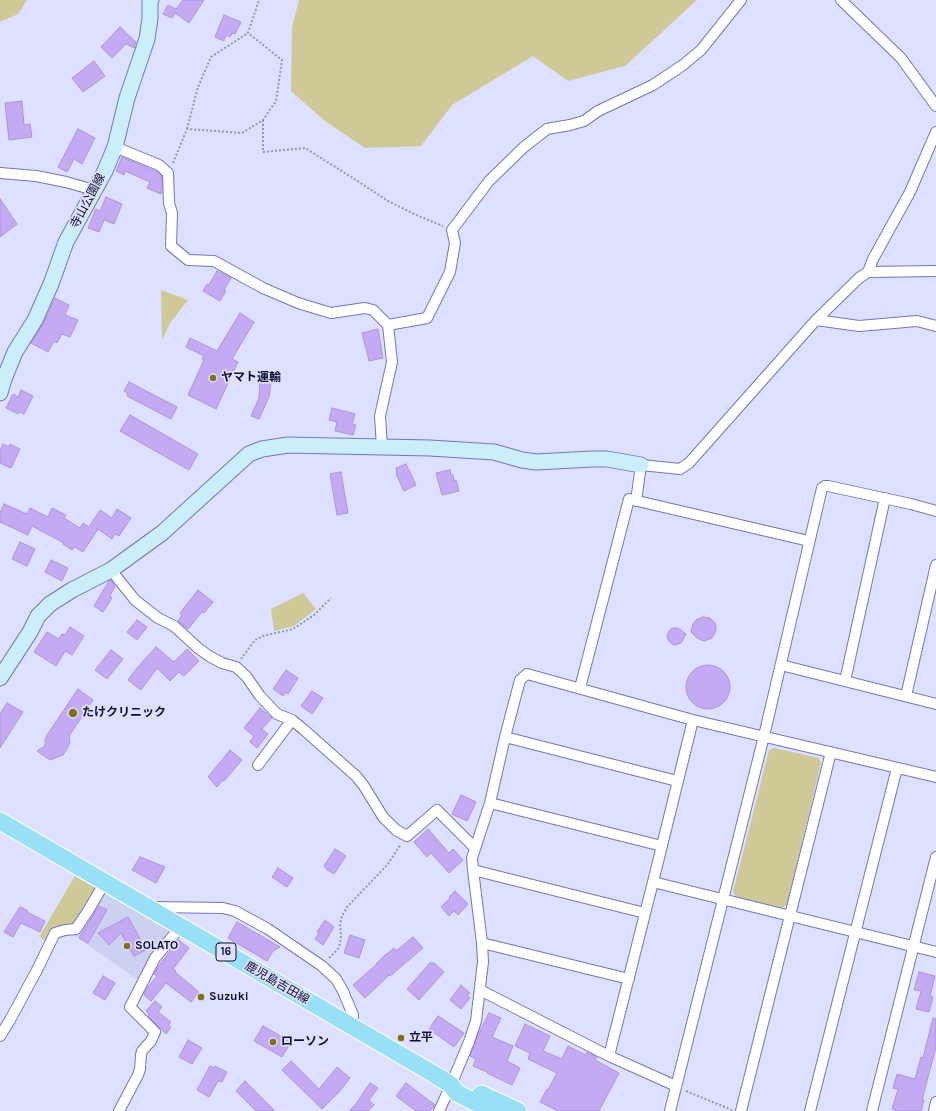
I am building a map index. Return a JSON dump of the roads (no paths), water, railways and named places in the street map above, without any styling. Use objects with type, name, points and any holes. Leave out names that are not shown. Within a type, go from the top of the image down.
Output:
[{"type":"main road","name":"鹿児島吉田線","points":[[0,821],[352,1026],[451,1085],[457,1093],[492,1111]]},
{"type":"main road","name":"鹿児島吉田線","points":[[451,1085],[460,1085],[518,1111]]},
{"type":"street","name":"寺山公園線","points":[[0,393],[15,352],[35,320],[51,284],[66,242],[105,171],[115,147],[127,98],[147,39],[151,0]]},
{"type":"street","points":[[388,325],[427,318],[450,272],[455,243],[452,230],[489,181],[524,146],[546,129],[584,121],[598,111],[652,85],[678,69],[701,50],[741,0]]},
{"type":"street","points":[[841,0],[901,58],[936,106]]},
{"type":"street","points":[[868,272],[872,259],[910,192],[936,132]]},
{"type":"street","points":[[115,147],[159,165],[168,173],[169,203],[172,213],[171,246],[188,260],[214,261],[263,288],[298,303],[331,313],[365,308],[373,310],[388,325],[392,362],[380,416],[382,447]]},
{"type":"street","points":[[0,173],[66,182],[94,190]]},
{"type":"street","points":[[0,678],[30,632],[38,616],[50,604],[72,590],[111,570],[162,533],[249,454],[262,449],[288,445],[430,448],[494,452],[522,460],[536,462],[608,459],[641,465],[680,469],[689,463],[816,320],[859,278],[868,272],[936,271]]},
{"type":"street","points":[[816,320],[859,326],[917,321],[936,326]]},
{"type":"street","points":[[636,500],[641,465]]},
{"type":"street","points":[[670,1111],[782,665],[823,486],[885,498],[936,511]]},
{"type":"street","points":[[845,681],[885,498]]},
{"type":"street","points":[[580,688],[629,499],[809,542]]},
{"type":"street","points":[[906,696],[936,565]]},
{"type":"street","points":[[111,570],[135,600],[158,618],[174,626],[198,648],[210,656],[236,667],[246,676],[260,696],[277,714],[292,720],[303,728],[356,776],[383,817],[396,830],[407,836],[437,810],[475,848]]},
{"type":"street","points":[[782,665],[936,704]]},
{"type":"street","points":[[439,1111],[469,1042],[476,1021],[483,962],[472,858],[490,803],[520,680],[527,674],[693,720],[936,777]]},
{"type":"street","points":[[258,765],[292,720]]},
{"type":"street","points":[[609,1056],[693,720]]},
{"type":"street","points":[[505,737],[677,781]]},
{"type":"street","points":[[741,1111],[831,752]]},
{"type":"street","points":[[810,1111],[897,768]]},
{"type":"street","points":[[490,803],[662,846]]},
{"type":"street","points":[[872,1111],[936,857]]},
{"type":"street","points":[[473,870],[645,913]]},
{"type":"street","points":[[0,1036],[37,970],[55,933],[76,929],[105,882]]},
{"type":"street","points":[[653,882],[936,952]]},
{"type":"street","points":[[147,907],[223,908],[235,912],[268,929],[322,966],[336,979],[343,991],[353,1015],[352,1026]]},
{"type":"street","points":[[119,1111],[138,1075],[142,1051],[150,1042],[155,1032],[130,1007],[155,958],[181,926]]},
{"type":"street","points":[[482,943],[629,979]]},
{"type":"street","points":[[480,990],[609,1056],[676,1086]]},
{"type":"street","points":[[934,1111],[936,1102]]},
{"type":"place","name":"ヤマト運輸","points":[[213,378]]},
{"type":"place","name":"たけクリニック","points":[[73,713]]},
{"type":"place","name":"SOLATO","points":[[127,946]]},
{"type":"place","name":"Suzuki","points":[[201,997]]},
{"type":"place","name":"立平","points":[[401,1038]]},
{"type":"place","name":"ローソン","points":[[273,1042]]}]
